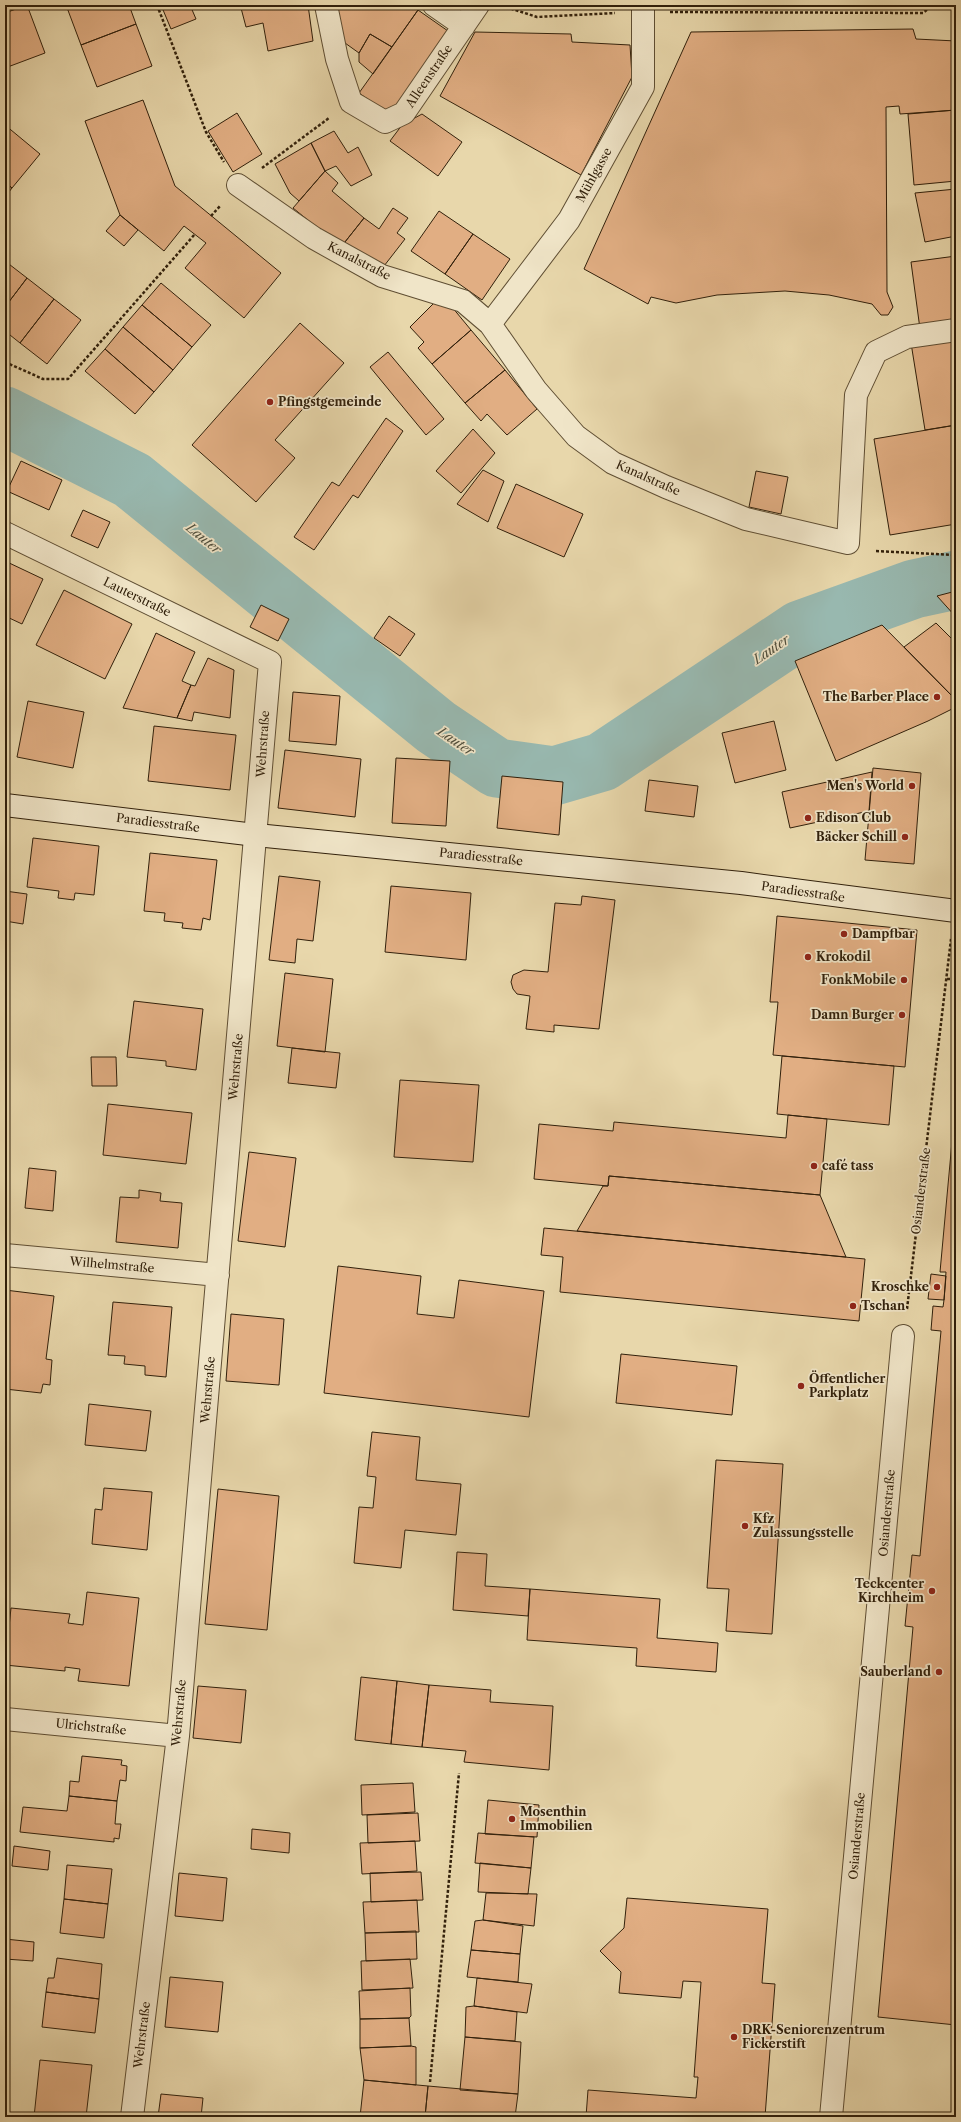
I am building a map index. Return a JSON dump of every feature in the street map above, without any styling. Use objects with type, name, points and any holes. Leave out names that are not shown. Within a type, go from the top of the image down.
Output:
[{"type":"street","points":[[326,5],[337,59],[351,102]]},
{"type":"street","points":[[434,5],[464,26]]},
{"type":"street","name":"Alleenstraße","points":[[351,102],[385,122],[404,113],[478,5]]},
{"type":"street","name":"Mühlgasse","points":[[490,324],[569,220],[643,88],[643,8]]},
{"type":"street","name":"Kanalstraße","points":[[238,184],[314,238],[382,276],[463,300],[490,324],[536,390],[576,436],[614,463],[666,487],[746,519],[848,543]]},
{"type":"street","points":[[848,543],[856,395],[876,352],[907,337],[956,330]]},
{"type":"street","name":"Lauterstraße","points":[[5,533],[270,662]]},
{"type":"street","name":"Wehrstraße","points":[[132,2117],[178,1736],[270,662]]},
{"type":"street","name":"Paradiesstraße","points":[[5,805],[256,835],[741,883],[955,911]]},
{"type":"street","name":"Wilhelmstraße","points":[[5,1255],[218,1275]]},
{"type":"street","name":"Osianderstraße","points":[[831,2117],[903,1336]]},
{"type":"street","name":"Ulrichstraße","points":[[5,1719],[178,1736]]},
{"type":"path","points":[[157,5],[206,132],[238,184],[351,102]]},
{"type":"path","points":[[504,7],[537,17],[643,8],[923,13],[932,5]]},
{"type":"path","points":[[5,362],[43,379],[68,379],[196,234]]},
{"type":"path","points":[[848,543],[880,552],[956,555]]},
{"type":"path","name":"Osianderstraße","points":[[903,1336],[948,979],[955,911]]},
{"type":"path","points":[[948,979],[956,979]]},
{"type":"path","points":[[430,2082],[459,1773]]},
{"type":"building","points":[[27,5],[45,53],[5,68],[5,13]]},
{"type":"building","points":[[66,5],[129,5],[136,24],[81,45]]},
{"type":"building","points":[[161,5],[190,5],[196,19],[171,29]]},
{"type":"building","points":[[256,5],[308,5],[313,41],[268,51],[263,23],[246,27],[241,8]]},
{"type":"building","points":[[336,5],[409,5],[418,10],[392,47],[370,34],[359,53],[338,38]]},
{"type":"building","points":[[418,10],[448,31],[390,115],[359,93]]},
{"type":"building","points":[[136,24],[152,66],[97,87],[81,45]]},
{"type":"building","points":[[913,29],[916,39],[956,41],[956,110],[900,114],[899,106],[886,107],[887,292],[893,307],[888,315],[881,315],[872,304],[829,295],[785,291],[717,295],[676,303],[651,297],[648,304],[584,269],[691,32]]},
{"type":"building","points":[[475,32],[571,34],[572,42],[630,45],[632,77],[581,175],[440,96]]},
{"type":"building","points":[[370,34],[392,47],[373,74],[359,62],[359,53]]},
{"type":"building","points":[[143,100],[175,186],[281,273],[244,318],[185,268],[206,243],[184,226],[164,251],[120,215],[85,121]]},
{"type":"building","points":[[956,110],[956,181],[914,185],[908,114]]},
{"type":"building","points":[[237,113],[262,154],[233,172],[208,131]]},
{"type":"building","points":[[422,114],[462,142],[438,176],[390,141],[402,125]]},
{"type":"building","points":[[5,125],[40,154],[12,188],[5,182]]},
{"type":"building","points":[[334,131],[348,153],[358,147],[372,175],[351,186],[336,166],[325,171],[311,143]]},
{"type":"building","points":[[311,143],[325,171],[299,201],[290,193],[275,164]]},
{"type":"building","points":[[325,171],[338,183],[332,191],[364,218],[341,247],[293,208]]},
{"type":"building","points":[[5,182],[12,188],[5,197]]},
{"type":"building","points":[[956,189],[956,236],[925,242],[915,193]]},
{"type":"building","points":[[393,208],[408,218],[397,233],[405,239],[384,266],[341,247],[364,218],[379,229]]},
{"type":"building","points":[[439,211],[473,234],[445,274],[411,251]]},
{"type":"building","points":[[120,215],[138,230],[124,246],[106,231]]},
{"type":"building","points":[[473,234],[510,259],[482,300],[445,274]]},
{"type":"building","points":[[956,256],[956,324],[920,329],[911,262]]},
{"type":"building","points":[[5,261],[27,278],[5,307]]},
{"type":"building","points":[[27,278],[54,299],[20,343],[5,331],[5,307]]},
{"type":"building","points":[[161,283],[211,325],[192,347],[142,305]]},
{"type":"building","points":[[54,299],[81,320],[47,364],[20,343]]},
{"type":"building","points":[[434,303],[452,307],[471,330],[432,364],[418,348],[424,342],[410,327]]},
{"type":"building","points":[[142,305],[192,347],[173,370],[123,327]]},
{"type":"building","name":"Pfingstgemeinde","points":[[300,323],[344,363],[275,440],[295,458],[256,502],[192,445]]},
{"type":"building","points":[[123,327],[173,370],[154,392],[105,349]]},
{"type":"building","points":[[471,330],[505,370],[465,403],[432,364]]},
{"type":"building","points":[[956,336],[956,425],[925,430],[911,343]]},
{"type":"building","points":[[105,349],[154,392],[135,414],[85,371]]},
{"type":"building","points":[[388,352],[444,419],[426,435],[370,367]]},
{"type":"building","points":[[505,370],[537,409],[507,435],[487,414],[481,421],[465,403]]},
{"type":"building","points":[[386,418],[403,431],[358,498],[353,495],[314,550],[294,537],[332,482],[339,486]]},
{"type":"building","points":[[956,425],[956,524],[890,535],[874,439]]},
{"type":"building","points":[[473,429],[495,453],[461,493],[436,471]]},
{"type":"building","points":[[21,461],[62,480],[49,510],[7,491]]},
{"type":"building","points":[[483,470],[504,481],[488,522],[457,504]]},
{"type":"building","points":[[756,471],[788,477],[781,514],[749,507]]},
{"type":"building","points":[[516,484],[583,514],[564,557],[497,528]]},
{"type":"building","points":[[83,510],[110,522],[98,548],[71,536]]},
{"type":"building","points":[[5,561],[43,579],[22,624],[5,616]]},
{"type":"building","points":[[64,590],[132,624],[105,679],[36,645]]},
{"type":"building","points":[[956,591],[956,617],[937,596]]},
{"type":"building","points":[[261,605],[289,619],[278,641],[250,627]]},
{"type":"building","points":[[389,616],[415,634],[400,656],[374,638]]},
{"type":"building","points":[[936,623],[956,643],[956,700],[904,647]]},
{"type":"building","points":[[882,625],[956,700],[956,707],[928,721],[836,761],[795,661]]},
{"type":"building","points":[[156,633],[195,652],[182,681],[191,685],[177,718],[123,708]]},
{"type":"building","points":[[208,658],[234,670],[230,718],[194,712],[192,721],[177,718],[191,685],[195,686]]},
{"type":"building","points":[[293,692],[340,696],[336,745],[289,741]]},
{"type":"building","points":[[28,701],[84,712],[73,768],[17,757]]},
{"type":"building","points":[[774,721],[786,770],[735,783],[722,733]]},
{"type":"building","points":[[154,726],[236,735],[230,790],[148,781]]},
{"type":"building","points":[[285,750],[361,759],[355,817],[278,808]]},
{"type":"building","points":[[396,758],[450,761],[446,826],[392,823]]},
{"type":"building","points":[[873,768],[921,773],[914,864],[865,860]]},
{"type":"building","points":[[872,772],[869,811],[790,828],[782,792]]},
{"type":"building","points":[[502,776],[563,782],[559,835],[497,828]]},
{"type":"building","points":[[649,780],[698,786],[694,817],[645,811]]},
{"type":"building","points":[[33,838],[99,846],[94,895],[75,893],[74,900],[58,898],[59,891],[27,887]]},
{"type":"building","points":[[150,853],[217,860],[210,920],[203,918],[201,930],[182,928],[183,923],[164,921],[165,913],[144,911]]},
{"type":"building","points":[[279,876],[320,881],[313,941],[297,939],[295,963],[269,960]]},
{"type":"building","points":[[391,886],[471,893],[466,960],[385,952]]},
{"type":"building","points":[[5,891],[27,894],[23,924],[5,921]]},
{"type":"building","points":[[582,896],[615,900],[599,1029],[554,1025],[554,1032],[526,1029],[530,996],[517,994],[513,989],[511,982],[513,975],[524,970],[548,972],[555,903],[581,905]]},
{"type":"building","points":[[777,916],[917,930],[905,1067],[773,1055],[778,1002],[770,1002]]},
{"type":"building","points":[[285,973],[333,979],[325,1052],[277,1046]]},
{"type":"building","points":[[134,1001],[203,1009],[196,1070],[166,1066],[166,1061],[127,1057]]},
{"type":"building","points":[[292,1048],[340,1053],[336,1088],[288,1083]]},
{"type":"building","points":[[782,1056],[894,1066],[889,1125],[777,1114]]},
{"type":"building","points":[[91,1057],[116,1057],[117,1086],[92,1086]]},
{"type":"building","points":[[400,1080],[479,1085],[473,1162],[394,1157]]},
{"type":"building","name":"Teckcenter Kirchheim","points":[[956,1098],[956,2025],[878,2017],[913,1627],[905,1626],[912,1555],[920,1556],[941,1331],[931,1330],[933,1306],[943,1307],[944,1300],[946,1272],[940,1272]]},
{"type":"building","points":[[108,1104],[192,1113],[186,1164],[103,1155]]},
{"type":"building","points":[[788,1115],[827,1119],[820,1195],[609,1176],[608,1186],[534,1179],[539,1124],[613,1131],[614,1122],[786,1138]]},
{"type":"building","points":[[249,1152],[296,1158],[285,1247],[238,1241]]},
{"type":"building","points":[[29,1168],[56,1171],[53,1211],[25,1208]]},
{"type":"building","points":[[609,1176],[820,1195],[846,1257],[577,1231],[603,1186],[608,1186]]},
{"type":"building","points":[[139,1190],[161,1193],[160,1201],[182,1203],[178,1248],[116,1242],[120,1197],[139,1198]]},
{"type":"building","points":[[544,1228],[865,1259],[859,1321],[560,1292],[563,1257],[541,1255]]},
{"type":"building","points":[[338,1266],[421,1276],[417,1314],[454,1318],[459,1280],[544,1291],[529,1417],[324,1393]]},
{"type":"building","name":"Kroschke","points":[[931,1274],[946,1276],[944,1300],[928,1299]]},
{"type":"building","points":[[5,1290],[54,1296],[46,1359],[52,1360],[50,1385],[43,1384],[41,1393],[5,1389]]},
{"type":"building","points":[[113,1302],[172,1307],[166,1377],[145,1375],[145,1366],[124,1364],[125,1356],[108,1355]]},
{"type":"building","points":[[231,1314],[284,1319],[279,1385],[226,1381]]},
{"type":"building","points":[[621,1354],[737,1366],[732,1415],[616,1403]]},
{"type":"building","points":[[89,1404],[151,1411],[146,1451],[85,1445]]},
{"type":"building","points":[[372,1432],[420,1437],[416,1480],[461,1484],[456,1535],[405,1530],[401,1568],[354,1563],[359,1507],[373,1508],[376,1477],[367,1476]]},
{"type":"building","name":"Kfz Zulassungsstelle","points":[[716,1460],[783,1464],[772,1634],[726,1631],[729,1589],[707,1588]]},
{"type":"building","points":[[104,1488],[152,1492],[147,1550],[92,1544],[95,1509],[102,1510]]},
{"type":"building","points":[[218,1489],[279,1496],[267,1630],[205,1624]]},
{"type":"building","points":[[457,1552],[487,1554],[485,1586],[530,1589],[528,1616],[453,1610]]},
{"type":"building","points":[[530,1589],[660,1599],[657,1638],[718,1643],[716,1672],[636,1666],[637,1648],[527,1640]]},
{"type":"building","points":[[87,1592],[139,1598],[129,1686],[78,1681],[80,1669],[65,1667],[65,1671],[5,1665],[11,1608],[70,1614],[68,1623],[83,1625]]},
{"type":"building","points":[[361,1677],[397,1681],[391,1744],[355,1740]]},
{"type":"building","points":[[397,1681],[429,1685],[422,1747],[391,1744]]},
{"type":"building","points":[[429,1685],[491,1690],[490,1702],[553,1706],[549,1770],[464,1762],[466,1751],[422,1747]]},
{"type":"building","points":[[198,1686],[246,1690],[241,1743],[193,1738]]},
{"type":"building","points":[[82,1756],[122,1760],[121,1765],[127,1766],[126,1781],[120,1780],[117,1801],[69,1796],[70,1781],[79,1782]]},
{"type":"building","points":[[413,1783],[415,1812],[362,1815],[361,1785]]},
{"type":"building","points":[[69,1796],[117,1801],[115,1824],[121,1824],[119,1839],[114,1838],[114,1842],[20,1832],[23,1807],[67,1811]]},
{"type":"building","name":"Mosenthin Immobilien","points":[[488,1800],[539,1805],[537,1837],[485,1834]]},
{"type":"building","points":[[418,1813],[420,1841],[368,1843],[367,1815]]},
{"type":"building","points":[[252,1829],[290,1833],[289,1853],[251,1849]]},
{"type":"building","points":[[478,1833],[534,1837],[531,1868],[475,1863]]},
{"type":"building","points":[[415,1841],[417,1871],[362,1874],[360,1843]]},
{"type":"building","points":[[14,1846],[50,1851],[48,1870],[12,1866]]},
{"type":"building","points":[[480,1863],[531,1868],[528,1894],[478,1892]]},
{"type":"building","points":[[67,1865],[112,1869],[108,1904],[64,1899]]},
{"type":"building","points":[[421,1872],[423,1900],[371,1902],[370,1873]]},
{"type":"building","points":[[179,1873],[227,1878],[223,1921],[175,1916]]},
{"type":"building","points":[[486,1893],[537,1894],[534,1926],[483,1920]]},
{"type":"building","name":"DRK-Seniorenzentrum Fickerstift","points":[[627,1898],[768,1909],[762,1983],[775,1984],[765,2117],[586,2117],[588,2090],[696,2098],[698,2077],[694,2077],[701,1982],[683,1981],[681,1998],[619,1993],[621,1972],[600,1951],[624,1928]]},
{"type":"building","points":[[64,1899],[108,1904],[104,1938],[60,1933]]},
{"type":"building","points":[[417,1900],[419,1932],[365,1933],[363,1902]]},
{"type":"building","points":[[483,1920],[523,1926],[520,1954],[471,1950],[475,1921]]},
{"type":"building","points":[[416,1931],[417,1959],[366,1961],[365,1933]]},
{"type":"building","points":[[5,1939],[34,1942],[33,1961],[5,1959]]},
{"type":"building","points":[[471,1950],[520,1954],[518,1982],[467,1977]]},
{"type":"building","points":[[57,1958],[102,1964],[99,1999],[46,1992],[48,1978],[54,1978]]},
{"type":"building","points":[[410,1959],[413,1988],[362,1990],[361,1961]]},
{"type":"building","points":[[170,1977],[223,1982],[218,2032],[165,2027]]},
{"type":"building","points":[[477,1978],[532,1984],[527,2013],[474,2006]]},
{"type":"building","points":[[410,1988],[411,2016],[409,2018],[360,2019],[359,1991]]},
{"type":"building","points":[[46,1992],[99,1999],[95,2033],[42,2027]]},
{"type":"building","points":[[474,2006],[517,2012],[515,2041],[465,2037],[466,2007]]},
{"type":"building","points":[[409,2018],[411,2046],[360,2048],[360,2019]]},
{"type":"building","points":[[465,2037],[521,2042],[518,2094],[460,2090]]},
{"type":"building","points":[[416,2047],[416,2085],[364,2080],[360,2048]]},
{"type":"building","points":[[40,2060],[92,2065],[86,2117],[34,2117]]},
{"type":"building","points":[[364,2080],[428,2086],[425,2117],[360,2117]]},
{"type":"building","points":[[428,2086],[518,2094],[515,2117],[425,2117]]},
{"type":"building","points":[[161,2094],[203,2098],[201,2117],[158,2117]]},
{"type":"waterway","name":"Lauter","points":[[5,416],[132,480],[436,727],[497,768],[554,776],[602,762],[800,630],[914,589],[956,580]]},
{"type":"place","name":"Pfingstgemeinde","points":[[270,402]]},
{"type":"place","name":"The Barber Place","points":[[937,697]]},
{"type":"place","name":"Men's World","points":[[912,786]]},
{"type":"place","name":"Edison Club","points":[[808,818]]},
{"type":"place","name":"Bäcker Schill","points":[[905,837]]},
{"type":"place","name":"Dampfbar","points":[[844,934]]},
{"type":"place","name":"Krokodil","points":[[808,957]]},
{"type":"place","name":"FonkMobile","points":[[904,980]]},
{"type":"place","name":"Damn Burger","points":[[902,1015]]},
{"type":"place","name":"café tass","points":[[814,1166]]},
{"type":"place","name":"Kroschke","points":[[937,1287]]},
{"type":"place","name":"Tschan","points":[[853,1306]]},
{"type":"place","name":"Öffentlicher Parkplatz","points":[[801,1386]]},
{"type":"place","name":"Kfz Zulassungsstelle","points":[[745,1526]]},
{"type":"place","name":"Teckcenter Kirchheim","points":[[932,1591]]},
{"type":"place","name":"Sauberland","points":[[939,1672]]},
{"type":"place","name":"Mosenthin Immobilien","points":[[512,1819]]},
{"type":"place","name":"DRK-Seniorenzentrum Fickerstift","points":[[734,2037]]}]
